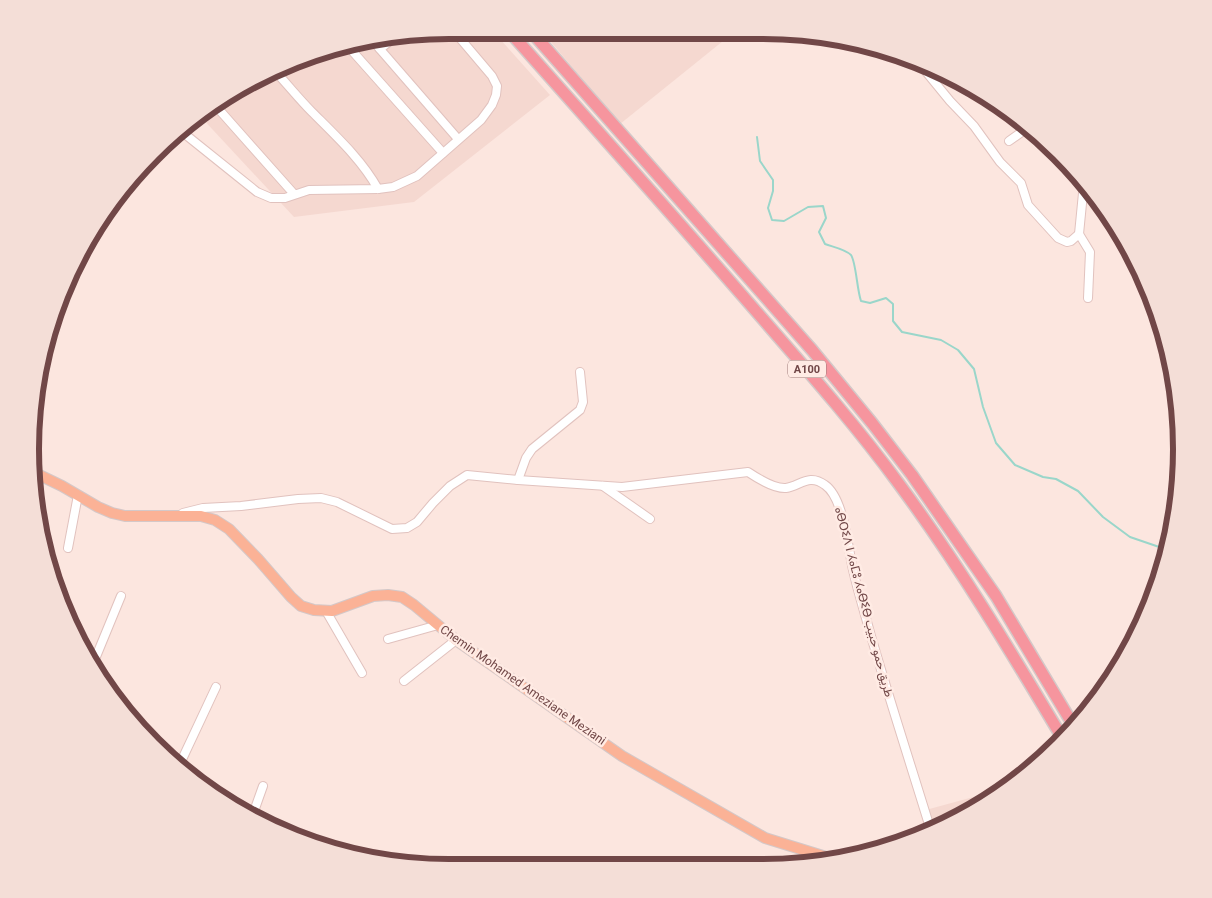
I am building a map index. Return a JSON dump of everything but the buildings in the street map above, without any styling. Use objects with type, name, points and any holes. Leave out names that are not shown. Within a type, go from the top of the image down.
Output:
[{"type":"highway","name":"A100","points":[[516,39],[797,358],[898,482],[961,572],[1021,666],[1059,732]]},
{"type":"highway","name":"A100","points":[[538,39],[812,350],[877,429],[912,475],[991,589],[1070,720]]},
{"type":"main road","name":"Chemin Mohamed Ameziane Meziani","points":[[40,476],[98,507],[125,516],[201,516],[215,520],[229,530],[301,606],[314,610],[332,611],[373,596],[388,595],[402,597],[456,640],[622,756],[765,838],[821,855]]},
{"type":"street","points":[[186,135],[258,192],[271,198],[285,198],[309,190],[378,190],[393,187],[417,176],[481,120],[492,105],[496,95],[496,86],[492,76],[461,39]]},
{"type":"street","points":[[380,49],[387,44]]},
{"type":"street","points":[[377,45],[458,139]]},
{"type":"street","points":[[352,51],[443,153]]},
{"type":"street","points":[[927,73],[974,126],[1000,162],[1022,183],[1028,205],[1058,238],[1067,242],[1072,241],[1079,234]]},
{"type":"street","points":[[279,76],[371,176],[378,190]]},
{"type":"street","points":[[219,109],[294,194]]},
{"type":"street","points":[[1009,140],[1022,132]]},
{"type":"street","points":[[1083,193],[1079,234],[1090,252],[1088,298]]},
{"type":"street","points":[[518,480],[526,458],[532,449],[580,410],[583,402],[580,372]]},
{"type":"street","name":"ⴰⴱⵔⵉⴷ ⵏ ⵃⴰⵎⵓ ⵃⴰⴱⵉⴱ طريق حمو حبيب","points":[[178,515],[203,508],[321,498],[337,502],[392,529],[408,528],[418,522],[444,492],[467,475],[622,487],[748,472],[760,480],[785,488],[805,481],[817,480],[826,485],[833,494],[841,513],[853,571],[929,824]]},
{"type":"street","points":[[601,485],[650,519]]},
{"type":"street","points":[[68,548],[78,495]]},
{"type":"street","points":[[96,658],[121,596]]},
{"type":"street","points":[[326,611],[362,673]]},
{"type":"street","points":[[388,639],[438,625]]},
{"type":"street","points":[[404,681],[456,640]]},
{"type":"street","points":[[182,760],[216,687]]},
{"type":"street","points":[[255,810],[263,786]]},
{"type":"shaded area","points":[[500,39],[550,95],[414,202],[294,217],[204,120],[221,108],[268,81],[292,70],[343,53],[395,42]]},
{"type":"shaded area","points":[[549,39],[724,39],[723,41],[620,124]]},
{"type":"shaded area","points":[[985,794],[926,825],[922,811]]},
{"type":"waterway","points":[[757,137],[760,161],[773,180],[773,191],[768,208],[772,220],[784,221],[808,207],[823,206],[826,218],[819,232],[825,244],[851,255],[861,301],[870,303],[886,298],[893,304],[893,321],[902,332],[941,340],[958,350],[974,369],[983,407],[996,443],[1015,465],[1043,477],[1056,479],[1078,491],[1103,517],[1130,537],[1161,548]]}]
